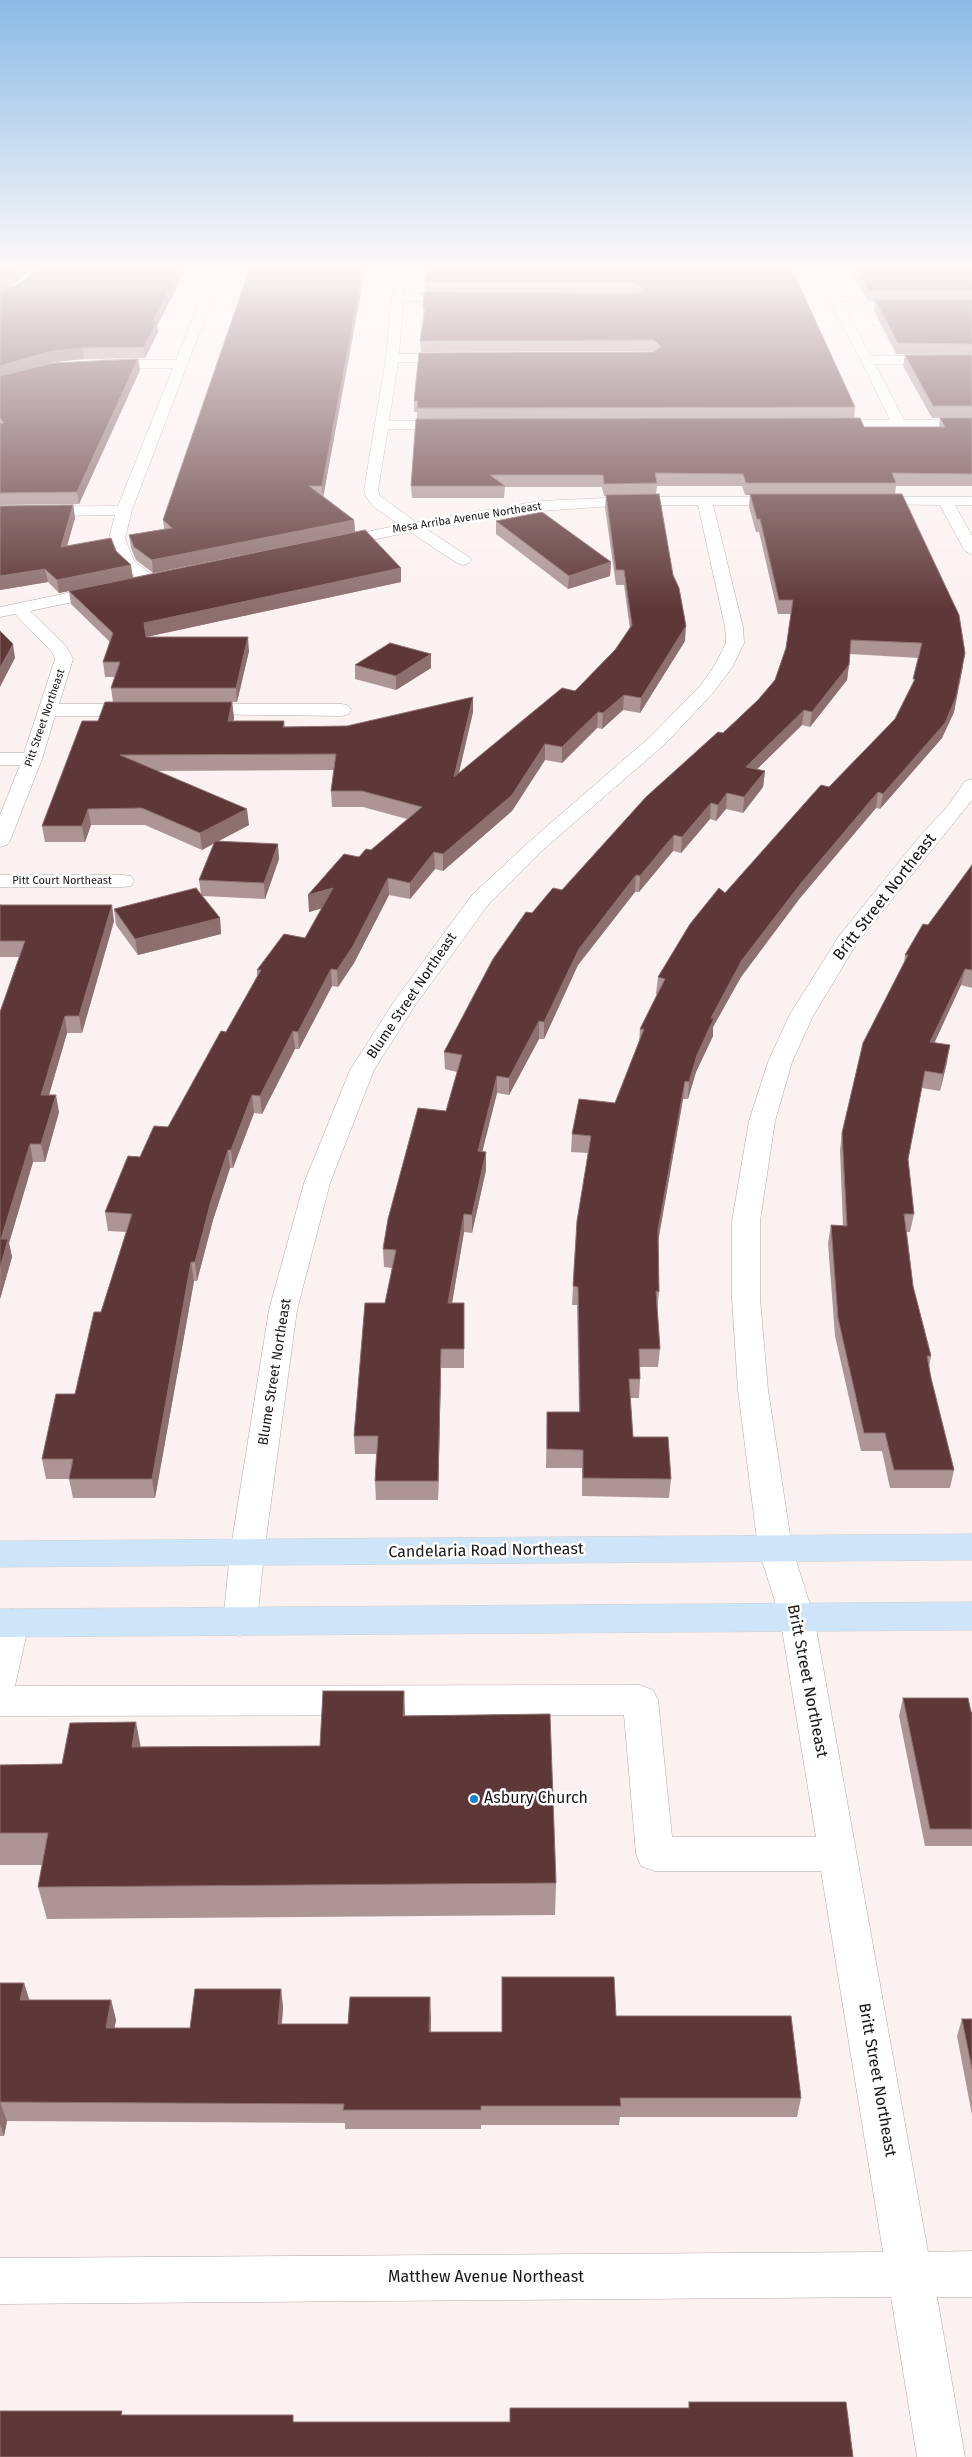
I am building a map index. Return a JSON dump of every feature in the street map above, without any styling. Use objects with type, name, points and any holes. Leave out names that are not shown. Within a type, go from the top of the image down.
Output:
[{"type":"main road","name":"Candelaria Road Northeast","points":[[0,1554],[972,1547]]},
{"type":"main road","points":[[6,1623],[972,1616]]},
{"type":"street","points":[[150,581],[127,562],[120,550],[117,538],[124,510],[175,380]]},
{"type":"street","points":[[388,380],[371,490],[373,497],[379,504],[411,527],[463,560]]},
{"type":"street","points":[[877,380],[899,424]]},
{"type":"street","points":[[381,424],[467,424]]},
{"type":"street","points":[[810,424],[972,424]]},
{"type":"street","name":"Mesa Arriba Avenue Northeast","points":[[315,547],[411,527],[540,506],[627,501],[800,501]]},
{"type":"street","name":"Blume Street Northeast","points":[[240,1622],[247,1553],[283,1310],[317,1183],[362,1070],[403,1005],[480,900],[538,844],[650,747],[707,689],[724,666],[734,642],[734,627],[704,501]]},
{"type":"street","points":[[849,501],[972,501]]},
{"type":"street","points":[[945,501],[972,550]]},
{"type":"street","points":[[0,512],[124,510]]},
{"type":"street","points":[[0,612],[169,577]]},
{"type":"street","name":"Pitt Street Northeast","points":[[0,841],[32,759],[64,659],[60,650],[18,608]]},
{"type":"street","points":[[48,710],[158,710]]},
{"type":"street","points":[[178,710],[342,710]]},
{"type":"street","points":[[0,759],[32,759]]},
{"type":"street","name":"Britt Street Northeast","points":[[940,2457],[797,1617],[775,1548],[753,1390],[746,1299],[746,1221],[762,1121],[780,1062],[801,1016],[847,941],[926,841],[954,811],[972,785]]},
{"type":"street","name":"Pitt Court Northeast","points":[[0,881],[123,881]]},
{"type":"street","points":[[0,1681],[6,1623]]},
{"type":"street","points":[[0,1700],[640,1700],[654,1854],[838,1854]]},
{"type":"street","name":"Matthew Avenue Northeast","points":[[0,2281],[972,2274]]},
{"type":"building","points":[[0,380],[129,380],[77,492],[0,493],[0,423],[4,423],[0,418]]},
{"type":"building","points":[[211,380],[342,380],[322,486],[309,486],[354,520],[152,560],[134,547],[129,535],[172,528],[163,520]]},
{"type":"building","points":[[416,380],[842,380],[855,407],[417,408],[418,401],[414,401]]},
{"type":"building","points":[[919,380],[972,380],[972,406],[933,406]]},
{"type":"building","points":[[860,418],[864,427],[945,427],[940,418],[972,418],[972,474],[892,473],[896,483],[746,483],[743,474],[655,473],[657,483],[604,484],[603,475],[490,475],[505,486],[411,486],[416,419]]},
{"type":"building","points":[[659,494],[673,575],[679,588],[686,626],[641,698],[624,695],[603,713],[598,712],[562,747],[545,744],[512,795],[443,854],[434,852],[410,883],[388,878],[353,946],[337,970],[331,969],[298,1032],[293,1031],[260,1096],[252,1095],[231,1150],[228,1150],[211,1201],[195,1262],[191,1262],[152,1479],[69,1479],[73,1459],[42,1459],[56,1394],[75,1394],[94,1312],[101,1312],[132,1214],[105,1212],[128,1156],[140,1157],[154,1126],[168,1127],[221,1031],[226,1032],[261,970],[257,970],[284,934],[305,938],[333,888],[308,895],[344,854],[359,857],[366,849],[371,850],[422,807],[362,791],[331,791],[336,754],[120,755],[247,809],[200,833],[142,808],[88,809],[82,826],[42,826],[82,721],[98,721],[105,702],[232,702],[228,721],[284,721],[283,727],[347,726],[473,697],[454,777],[562,688],[575,691],[615,650],[632,625],[624,570],[616,570],[606,495]]},
{"type":"building","points":[[750,494],[902,494],[959,615],[965,653],[956,697],[945,723],[883,794],[878,792],[802,882],[742,960],[711,1018],[714,1018],[697,1055],[689,1082],[685,1081],[658,1230],[659,1292],[656,1291],[660,1349],[639,1349],[640,1379],[629,1379],[633,1437],[668,1437],[671,1479],[583,1478],[583,1450],[547,1449],[547,1412],[580,1412],[578,1287],[573,1286],[577,1221],[591,1136],[572,1134],[579,1099],[615,1103],[644,1029],[640,1029],[665,979],[658,977],[690,924],[719,888],[725,893],[821,785],[829,787],[895,719],[915,679],[913,679],[922,643],[851,640],[849,665],[812,712],[804,710],[746,767],[765,771],[744,797],[727,793],[718,805],[711,803],[682,837],[674,835],[640,876],[636,875],[579,949],[544,1022],[539,1021],[509,1078],[497,1076],[478,1151],[486,1152],[472,1215],[464,1214],[448,1303],[464,1303],[464,1349],[441,1349],[438,1481],[375,1481],[378,1436],[354,1436],[365,1303],[385,1303],[396,1250],[383,1249],[388,1219],[418,1108],[446,1111],[462,1055],[444,1052],[493,959],[526,912],[532,913],[553,888],[562,890],[646,797],[718,732],[723,733],[758,700],[775,680],[786,648],[793,600],[779,600],[760,519],[757,519]]},
{"type":"building","points":[[73,505],[61,547],[111,538],[116,551],[131,565],[57,580],[45,569],[0,576],[0,506]]},
{"type":"building","points":[[542,512],[611,562],[569,576],[496,521]]},
{"type":"building","points":[[365,530],[401,568],[144,623],[146,637],[248,637],[236,688],[111,688],[120,662],[103,662],[113,633],[69,591]]},
{"type":"building","points":[[0,631],[13,644],[0,668]]},
{"type":"building","points":[[390,643],[431,654],[396,676],[355,665]]},
{"type":"building","points":[[215,841],[278,844],[264,883],[199,880]]},
{"type":"building","points":[[972,865],[972,970],[965,969],[930,1042],[950,1045],[943,1074],[925,1071],[908,1159],[914,1214],[904,1214],[913,1286],[931,1356],[927,1356],[931,1378],[954,1470],[894,1470],[885,1433],[864,1433],[838,1318],[831,1225],[847,1226],[842,1133],[863,1043],[908,955],[905,955],[923,924],[928,925]]},
{"type":"building","points":[[196,888],[220,918],[135,939],[114,909]]},
{"type":"building","points":[[0,905],[112,905],[79,1016],[65,1016],[41,1095],[56,1095],[41,1144],[30,1144],[1,1239],[8,1239],[0,1268],[0,1012],[25,941],[0,941]]},
{"type":"building","points":[[323,1691],[404,1691],[403,1716],[550,1714],[556,1883],[38,1887],[48,1833],[0,1833],[0,1765],[62,1764],[70,1723],[136,1722],[132,1747],[320,1746]]},
{"type":"building","points":[[903,1698],[968,1698],[972,1712],[972,1829],[930,1829]]},
{"type":"building","points":[[502,1977],[614,1977],[616,2016],[791,2016],[801,2098],[620,2098],[621,2106],[481,2106],[481,2110],[343,2110],[344,2104],[0,2102],[0,1983],[24,1983],[20,2000],[111,2000],[106,2028],[190,2028],[195,1989],[281,1989],[278,2024],[348,2024],[350,1997],[430,1997],[429,2032],[502,2032]]},
{"type":"building","points":[[962,2019],[972,2019],[972,2069]]},
{"type":"building","points":[[689,2402],[846,2402],[853,2457],[0,2457],[0,2411],[122,2411],[121,2415],[293,2415],[293,2422],[510,2422],[510,2408],[689,2408]]},
{"type":"place","name":"Asbury Church","points":[[474,1799]]}]
